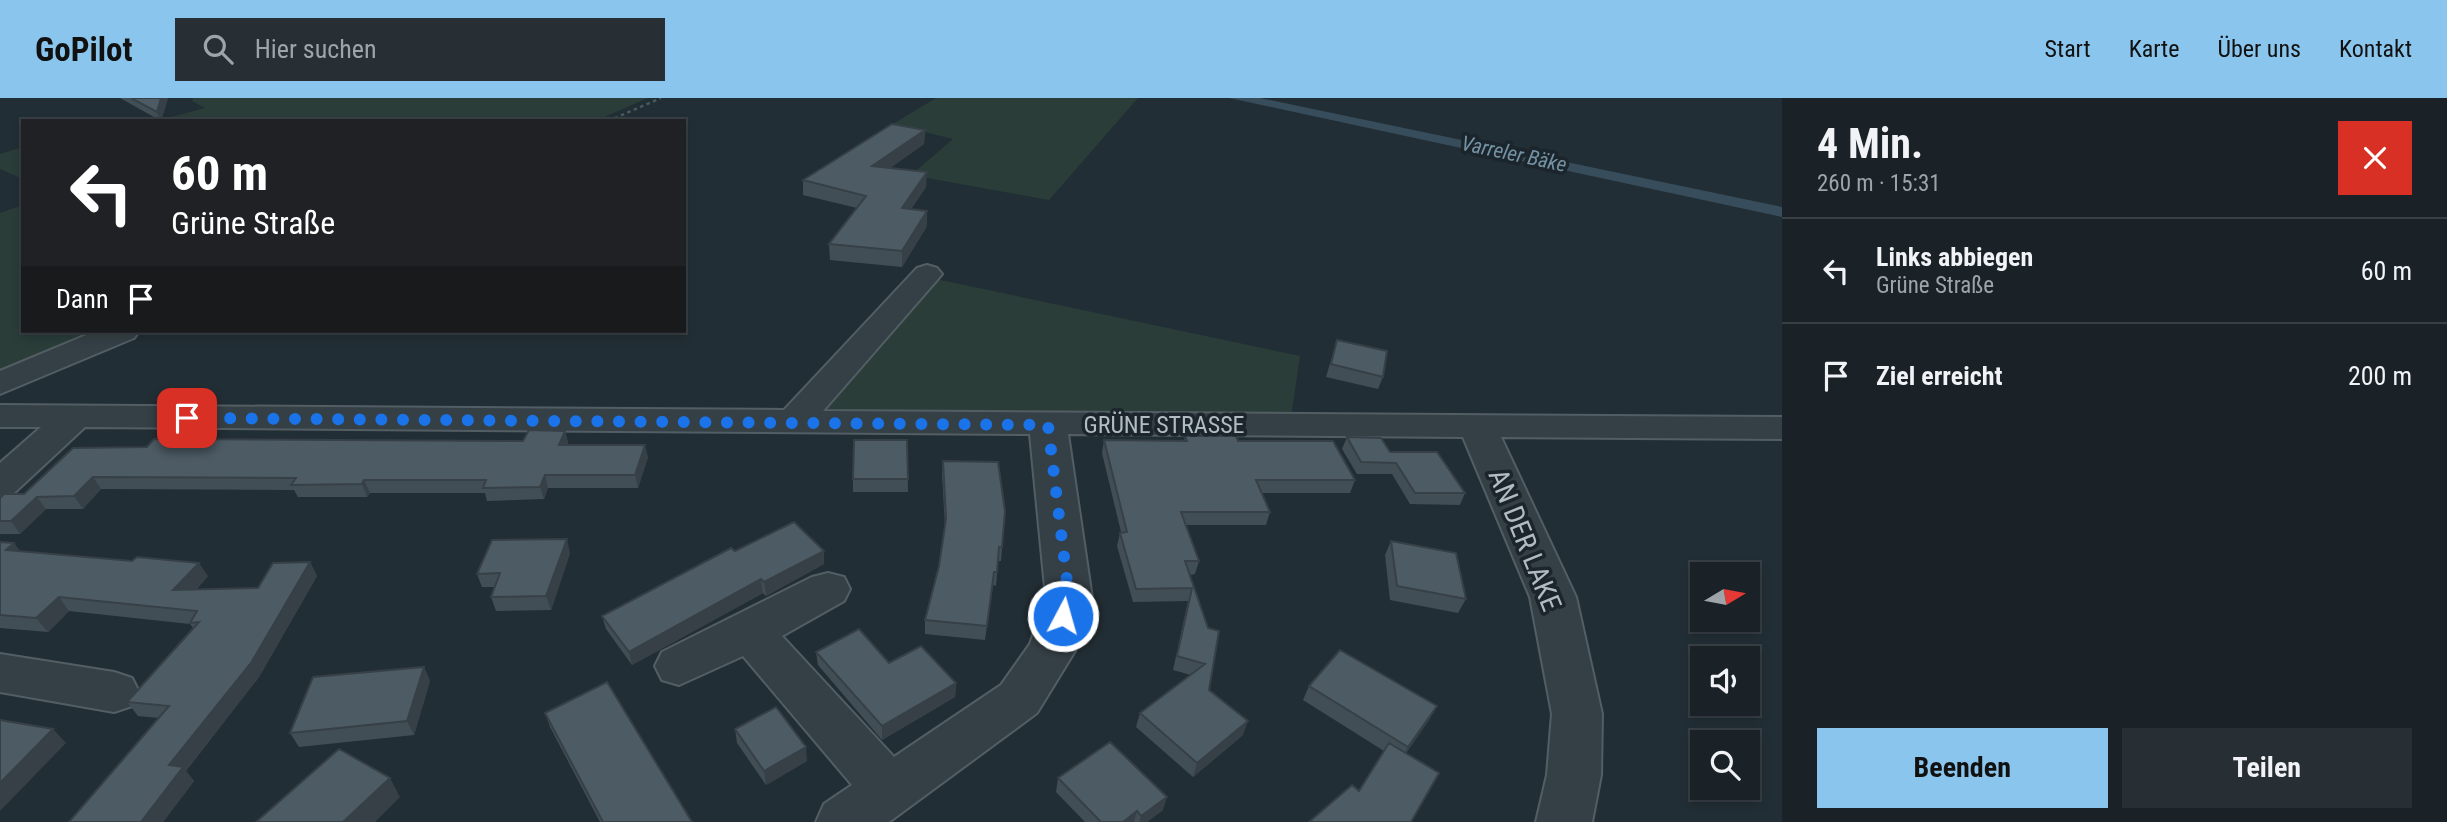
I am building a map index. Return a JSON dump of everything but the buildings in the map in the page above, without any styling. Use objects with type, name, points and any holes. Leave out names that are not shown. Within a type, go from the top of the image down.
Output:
[{"type":"street","points":[[794,421],[927,274]]},
{"type":"street","points":[[0,384],[118,333]]},
{"type":"street","name":"GRÜNE STRASSE","points":[[0,416],[1782,428]]},
{"type":"street","points":[[0,484],[75,417]]},
{"type":"street","points":[[844,822],[1019,699],[1051,651],[1069,598],[1048,425]]},
{"type":"street","name":"AN DER LAKE","points":[[1476,426],[1553,597],[1577,713],[1574,775],[1564,822]]},
{"type":"street","points":[[679,666],[750,632],[828,589]]},
{"type":"street","points":[[750,632],[890,790]]},
{"type":"street","points":[[0,673],[114,692]]},
{"type":"path","points":[[613,119],[661,98]]},
{"type":"green space","points":[[193,98],[648,98],[600,119],[164,119],[205,108],[192,101]]},
{"type":"green space","points":[[936,98],[1138,98],[1049,200],[911,175],[953,139],[893,124]]},
{"type":"green space","points":[[21,148],[21,178],[0,169],[0,154]]},
{"type":"green space","points":[[21,206],[21,333],[104,333],[0,377],[0,213]]},
{"type":"green space","points":[[936,279],[1300,356],[1291,417],[819,413]]},
{"type":"water","name":"Varreler Bäke","points":[[1229,98],[1260,98],[1782,207],[1782,217]]},
{"type":"route","points":[[187,418],[1048,425],[1069,598],[1063,616]]}]
